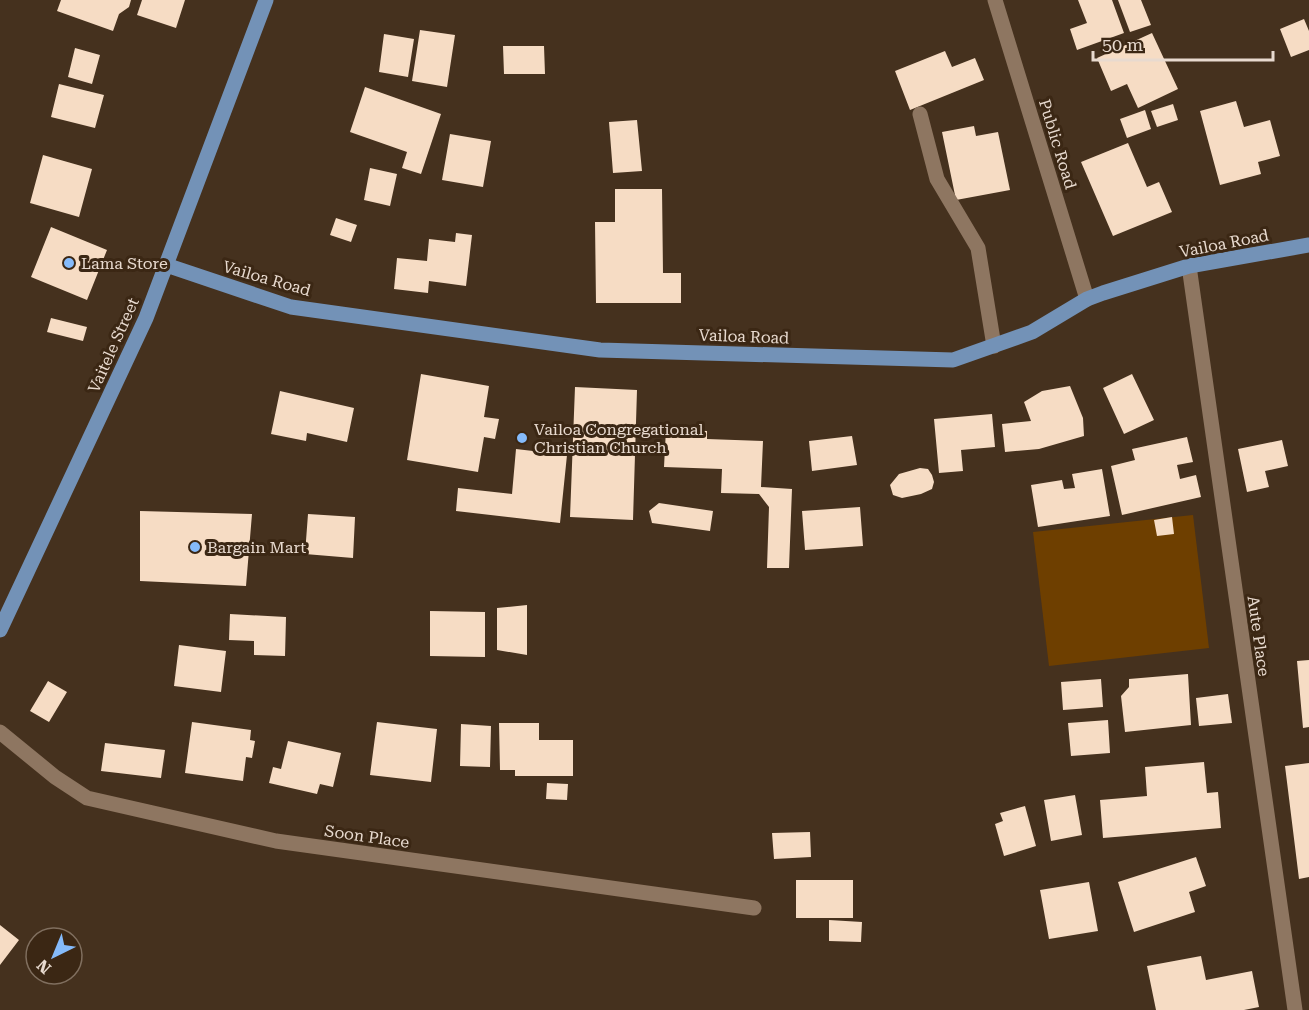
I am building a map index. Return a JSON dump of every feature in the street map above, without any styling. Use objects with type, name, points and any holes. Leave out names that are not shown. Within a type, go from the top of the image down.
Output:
[{"type":"main road","name":"Vaitele Street","points":[[0,630],[146,318],[266,0]]},
{"type":"main road","name":"Vailoa Road","points":[[166,265],[291,307],[600,350],[953,360],[1032,332],[1088,299],[1189,266],[1309,245]]},
{"type":"street","name":"Public Road","points":[[995,0],[1088,299]]},
{"type":"street","points":[[920,114],[937,178],[978,248],[994,346]]},
{"type":"street","name":"Aute Place","points":[[1189,266],[1295,1010]]},
{"type":"street","name":"Soon Place","points":[[0,732],[55,777],[87,798],[276,841],[754,908]]},
{"type":"shaded area","points":[[1193,515],[1209,648],[1049,666],[1033,532]]},
{"type":"building","points":[[61,0],[131,0],[129,7],[119,14],[113,31],[57,11]]},
{"type":"building","points":[[142,0],[185,0],[176,28],[137,15]]},
{"type":"building","points":[[1078,0],[1112,0],[1124,33],[1077,50],[1070,29],[1087,23]]},
{"type":"building","points":[[1118,0],[1141,0],[1151,25],[1130,32]]},
{"type":"building","points":[[1304,19],[1309,31],[1309,50],[1291,57],[1280,29]]},
{"type":"building","points":[[420,30],[455,35],[447,87],[412,81]]},
{"type":"building","points":[[1152,33],[1178,89],[1138,108],[1127,84],[1111,91],[1097,58]]},
{"type":"building","points":[[384,34],[414,39],[408,77],[379,72]]},
{"type":"building","points":[[503,46],[544,46],[545,74],[504,74]]},
{"type":"building","points":[[75,48],[100,55],[92,84],[68,77]]},
{"type":"building","points":[[945,51],[952,67],[975,58],[984,80],[910,110],[895,71]]},
{"type":"building","points":[[59,84],[104,95],[95,128],[51,117]]},
{"type":"building","points":[[365,87],[441,114],[421,174],[402,168],[407,152],[350,132]]},
{"type":"building","points":[[1236,101],[1244,127],[1270,120],[1280,156],[1258,162],[1261,174],[1220,185],[1200,111]]},
{"type":"building","points":[[1173,104],[1178,120],[1157,127],[1151,111]]},
{"type":"building","points":[[1145,110],[1151,129],[1127,138],[1120,119]]},
{"type":"building","points":[[637,120],[642,171],[613,173],[609,122]]},
{"type":"building","points":[[974,126],[976,136],[998,132],[1010,190],[956,200],[942,132]]},
{"type":"building","points":[[450,134],[491,141],[483,187],[442,180]]},
{"type":"building","points":[[1128,143],[1147,187],[1159,182],[1172,212],[1113,236],[1081,162]]},
{"type":"building","points":[[43,155],[92,169],[79,217],[30,203]]},
{"type":"building","points":[[370,168],[397,174],[390,206],[364,200]]},
{"type":"building","points":[[615,189],[662,189],[663,273],[681,273],[681,303],[596,303],[595,222],[615,222]]},
{"type":"building","points":[[336,218],[357,225],[351,242],[330,235]]},
{"type":"building","name":"Lama Store","points":[[51,227],[107,250],[87,300],[31,277]]},
{"type":"building","points":[[456,233],[472,235],[466,286],[429,281],[428,293],[394,289],[397,258],[427,261],[429,239],[455,242]]},
{"type":"building","points":[[51,318],[87,327],[83,341],[47,332]]},
{"type":"building","points":[[421,374],[489,386],[484,417],[499,419],[495,439],[484,437],[478,472],[407,460]]},
{"type":"building","points":[[1132,374],[1154,420],[1124,434],[1103,388]]},
{"type":"building","points":[[1070,386],[1083,418],[1084,436],[1039,449],[1005,452],[1002,424],[1031,421],[1024,402],[1042,391]]},
{"type":"building","points":[[575,387],[637,390],[633,520],[570,517]]},
{"type":"building","points":[[280,391],[354,408],[347,442],[307,433],[306,441],[271,434]]},
{"type":"building","points":[[992,414],[995,447],[961,450],[963,471],[939,473],[934,419]]},
{"type":"building","points":[[666,429],[707,431],[707,439],[763,441],[761,487],[792,489],[789,568],[767,568],[769,507],[759,494],[721,493],[722,469],[664,467]]},
{"type":"building","points":[[852,436],[857,465],[812,471],[809,441]]},
{"type":"building","points":[[1187,437],[1193,462],[1177,465],[1180,479],[1196,475],[1201,497],[1122,515],[1111,466],[1135,460],[1132,449]]},
{"type":"building","points":[[1282,440],[1288,466],[1265,471],[1269,487],[1247,492],[1238,449]]},
{"type":"building","points":[[516,449],[567,455],[560,523],[456,511],[458,488],[512,494]]},
{"type":"building","points":[[920,468],[928,469],[932,475],[934,482],[932,489],[902,498],[893,495],[890,485],[899,474]]},
{"type":"building","points":[[1102,469],[1110,516],[1038,527],[1031,485],[1062,480],[1064,489],[1075,488],[1072,474]]},
{"type":"building","points":[[659,503],[713,511],[710,531],[652,523],[649,511]]},
{"type":"building","points":[[860,507],[863,546],[805,550],[802,511]]},
{"type":"building","name":"Bargain Mart","points":[[140,511],[252,514],[246,586],[140,581]]},
{"type":"building","points":[[308,514],[355,517],[353,558],[305,554]]},
{"type":"building","points":[[1172,517],[1174,534],[1157,536],[1154,520]]},
{"type":"building","points":[[527,605],[527,655],[497,650],[497,608]]},
{"type":"building","points":[[430,611],[485,612],[485,657],[430,656]]},
{"type":"building","points":[[230,614],[286,617],[285,656],[254,655],[254,641],[229,640]]},
{"type":"building","points":[[179,645],[226,651],[221,692],[174,686]]},
{"type":"building","points":[[1309,660],[1309,727],[1303,728],[1297,661]]},
{"type":"building","points":[[1188,674],[1191,725],[1125,732],[1121,696],[1129,687],[1129,679]]},
{"type":"building","points":[[1101,679],[1103,707],[1063,710],[1061,682]]},
{"type":"building","points":[[48,681],[67,692],[49,722],[30,711]]},
{"type":"building","points":[[1228,694],[1232,723],[1199,726],[1196,698]]},
{"type":"building","points":[[1108,720],[1110,753],[1071,756],[1068,723]]},
{"type":"building","points":[[192,722],[251,730],[250,740],[255,741],[252,758],[246,757],[243,781],[185,773]]},
{"type":"building","points":[[377,722],[437,729],[431,782],[370,775]]},
{"type":"building","points":[[499,723],[539,723],[539,740],[573,740],[573,776],[515,776],[515,770],[500,770]]},
{"type":"building","points":[[461,724],[491,726],[490,767],[460,766]]},
{"type":"building","points":[[288,741],[341,753],[333,787],[320,784],[317,794],[269,783],[273,767],[281,769]]},
{"type":"building","points":[[105,743],[165,750],[161,778],[101,771]]},
{"type":"building","points":[[1204,762],[1207,793],[1218,792],[1221,828],[1103,838],[1100,800],[1147,796],[1145,767]]},
{"type":"building","points":[[1309,763],[1309,877],[1299,879],[1285,766]]},
{"type":"building","points":[[547,783],[568,784],[567,800],[546,799]]},
{"type":"building","points":[[1075,795],[1082,835],[1051,841],[1044,800]]},
{"type":"building","points":[[1025,806],[1036,846],[1004,856],[995,824],[1003,821],[1000,813]]},
{"type":"building","points":[[810,832],[811,857],[774,859],[772,833]]},
{"type":"building","points":[[1196,857],[1206,886],[1189,892],[1195,912],[1134,932],[1118,882]]},
{"type":"building","points":[[796,880],[853,880],[853,918],[796,918]]},
{"type":"building","points":[[1089,882],[1098,931],[1049,939],[1040,890]]},
{"type":"building","points":[[829,920],[862,922],[861,942],[829,941]]},
{"type":"building","points":[[0,925],[19,940],[0,965]]},
{"type":"building","points":[[1201,956],[1206,980],[1252,971],[1259,1007],[1244,1010],[1156,1010],[1147,966]]},
{"type":"place","name":"Lama Store","points":[[69,263]]},
{"type":"place","name":"Vailoa Congregational Christian Church","points":[[522,438]]},
{"type":"place","name":"Bargain Mart","points":[[195,547]]}]
